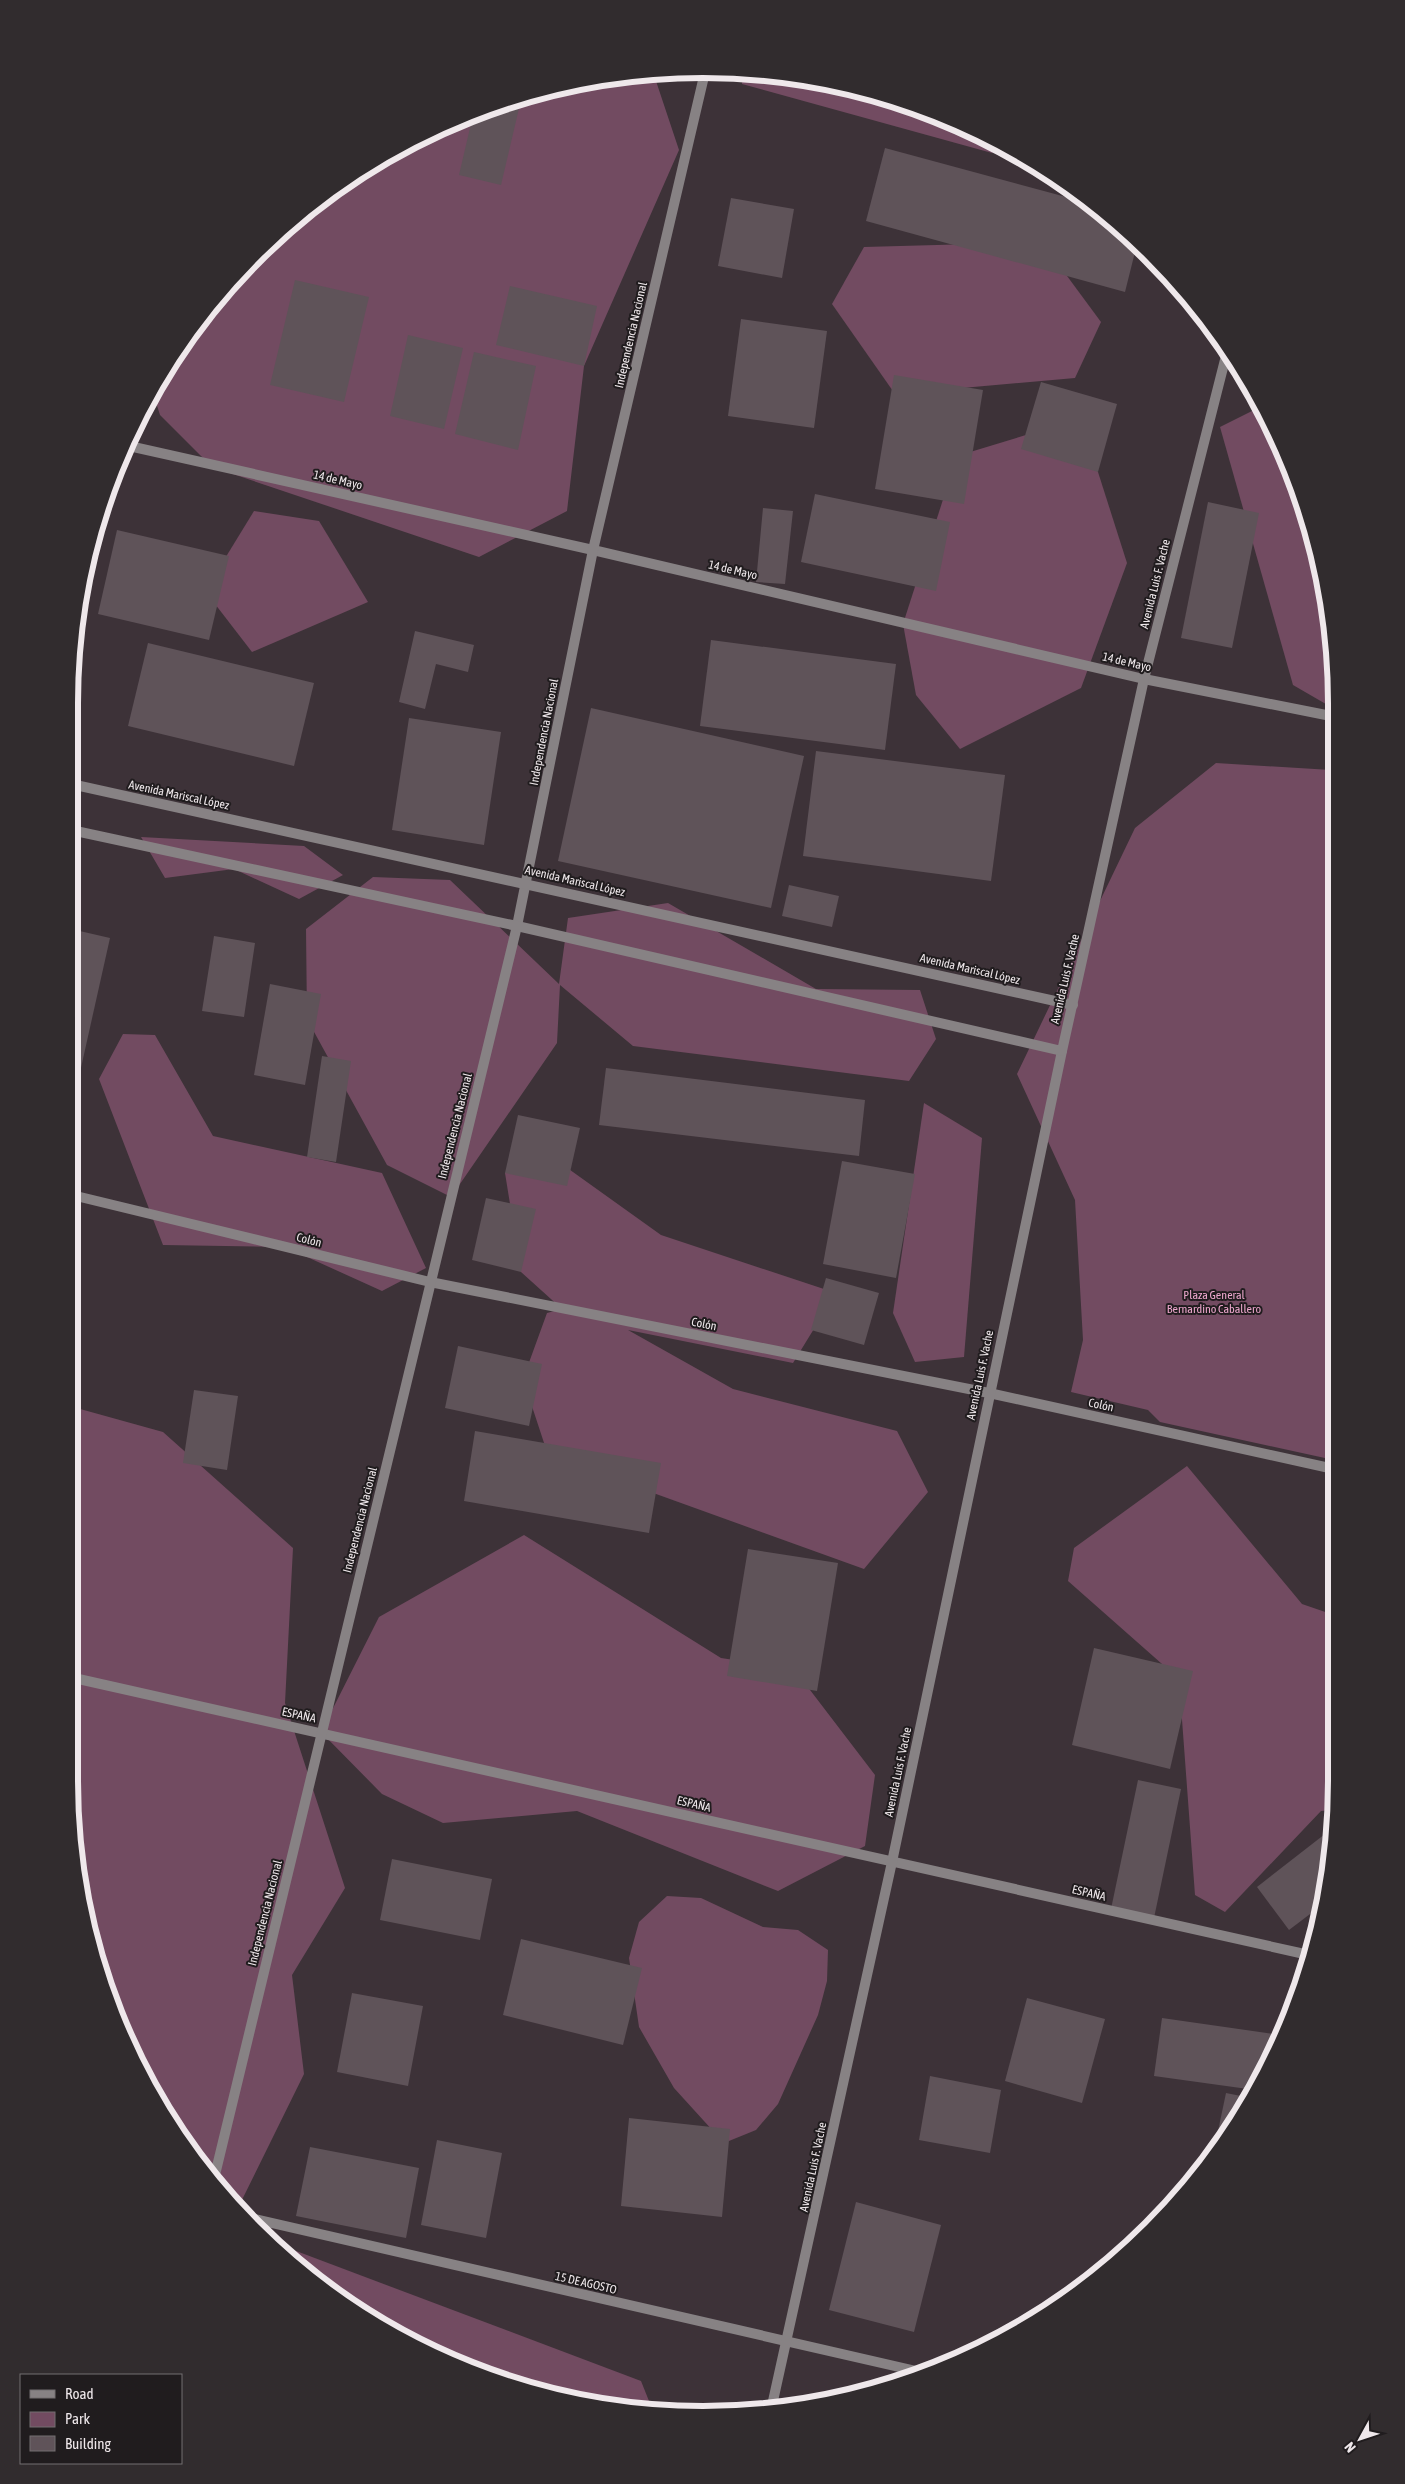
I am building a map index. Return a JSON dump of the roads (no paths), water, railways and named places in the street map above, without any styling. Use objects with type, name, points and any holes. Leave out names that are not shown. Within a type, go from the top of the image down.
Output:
[{"type":"street","name":"Independencia Nacional","points":[[216,2173],[517,926],[593,550],[704,78]]},
{"type":"street","name":"Avenida Luis F. Vache","points":[[773,2402],[892,1862],[989,1393],[1144,679],[1225,360]]},
{"type":"street","name":"14 de Mayo","points":[[132,447],[593,550],[1144,679],[1328,715]]},
{"type":"street","name":"Avenida Mariscal López","points":[[78,786],[1073,1005]]},
{"type":"street","points":[[78,832],[517,926],[1062,1051]]},
{"type":"street","name":"Colón","points":[[78,1196],[430,1282],[989,1393],[1328,1468]]},
{"type":"street","name":"ESPAÑA","points":[[78,1679],[322,1732],[1303,1954]]},
{"type":"street","name":"15 DE AGOSTO","points":[[258,2220],[911,2370]]},
{"type":"park label","name":"Plaza General Bernardino Caballero","points":[[1214,1302]]}]
